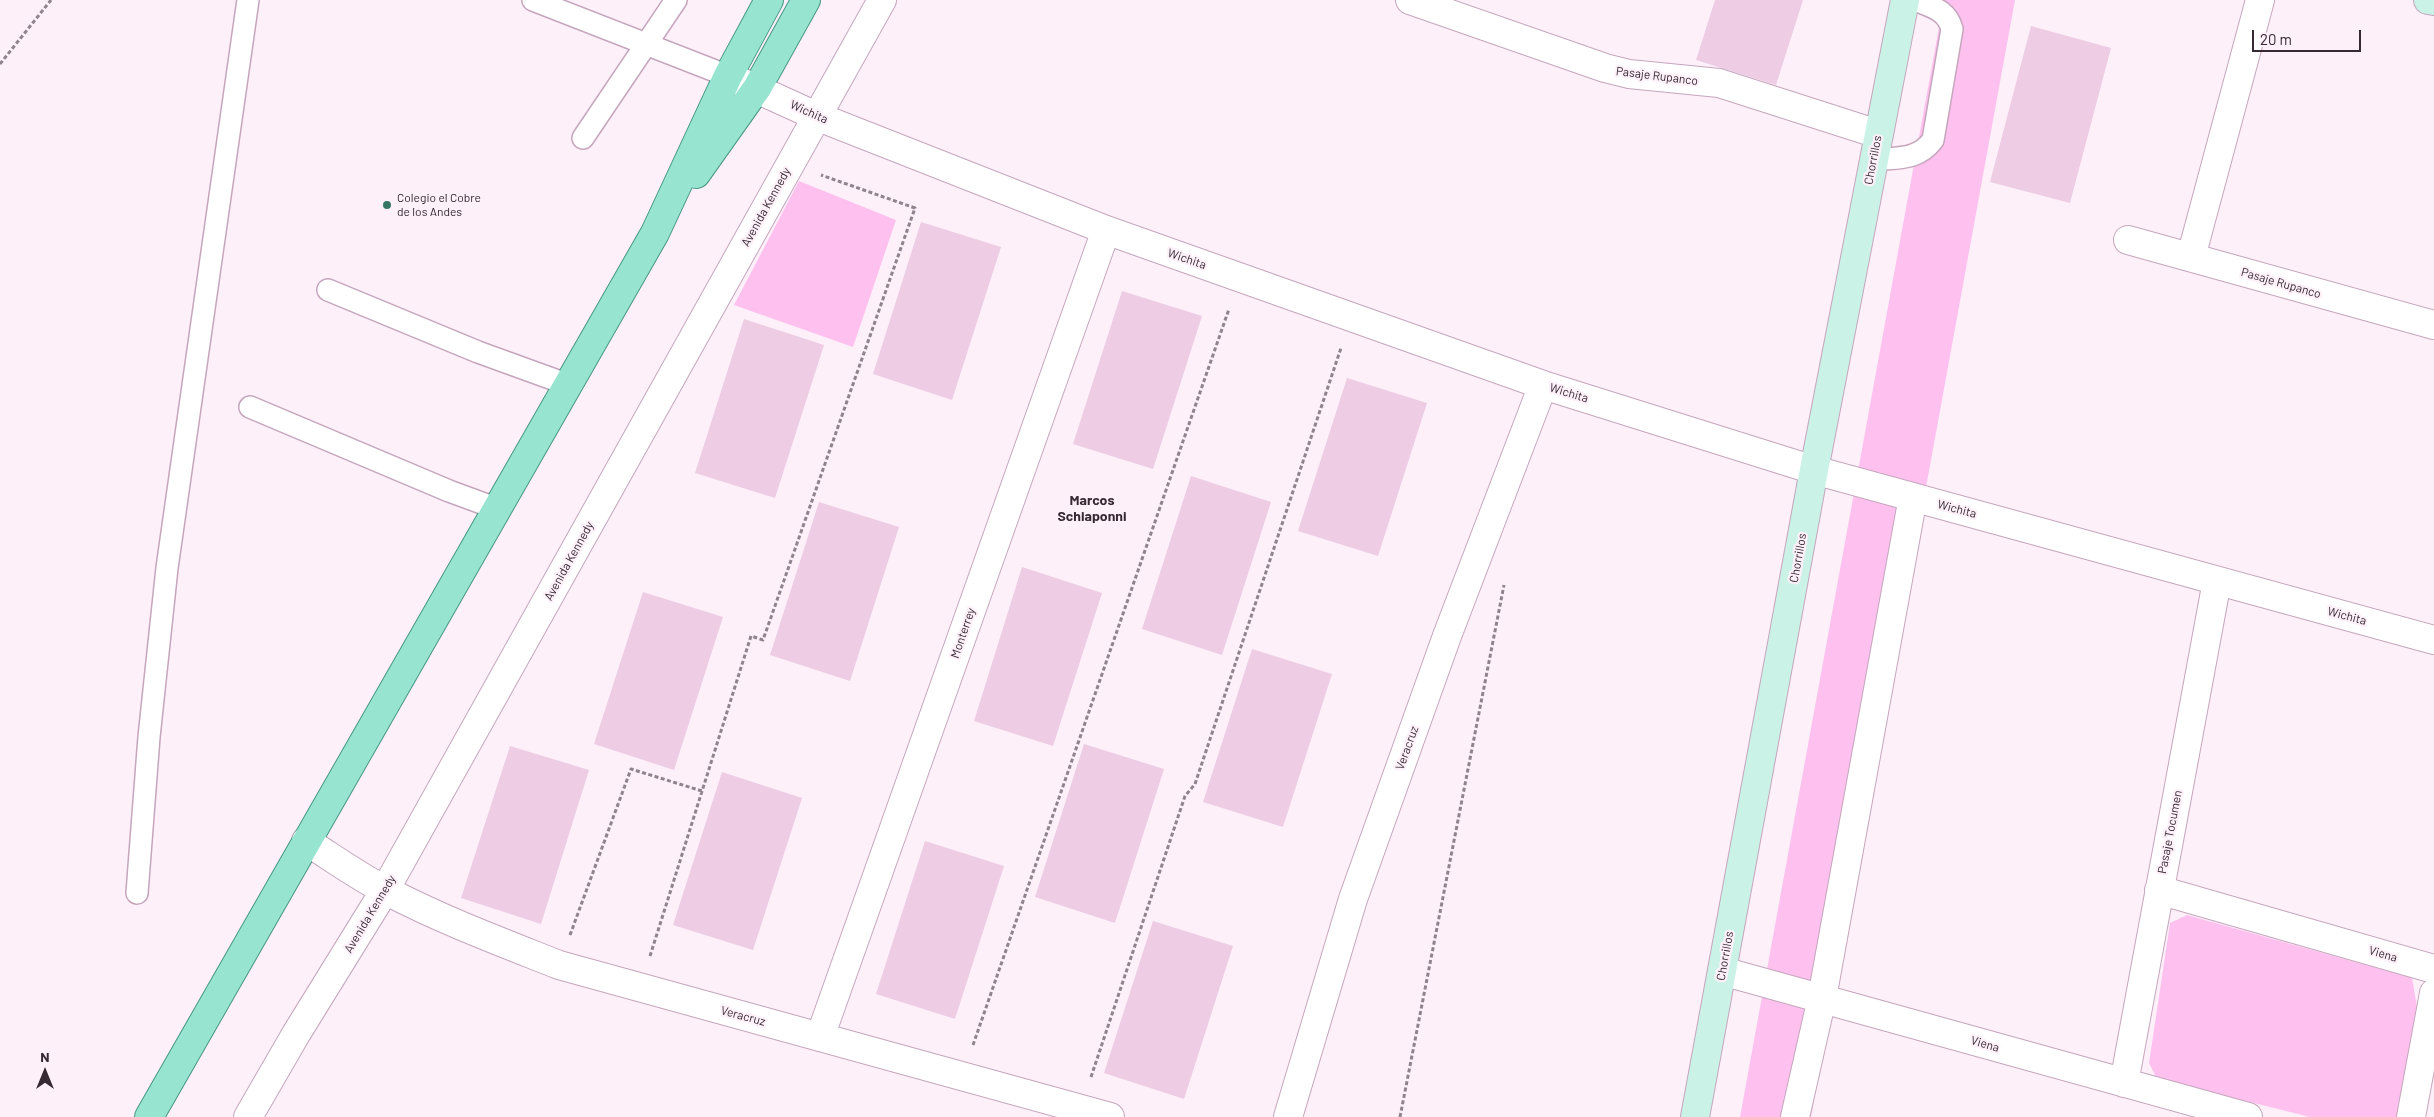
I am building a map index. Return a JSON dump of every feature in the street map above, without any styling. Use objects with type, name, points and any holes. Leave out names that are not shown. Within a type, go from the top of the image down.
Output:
[{"type":"main road","points":[[149,1117],[655,233],[728,76],[769,0]]},
{"type":"main road","points":[[655,233],[757,88],[806,0]]},
{"type":"street","name":"Avenida Kennedy","points":[[248,1117],[296,1034],[385,890],[882,0]]},
{"type":"street","name":"Pasaje Rupanco","points":[[1410,0],[1605,68],[1629,74],[1719,84],[1876,147]]},
{"type":"street","name":"Chorrillos","points":[[1695,1117],[1814,470],[1905,0]]},
{"type":"street","points":[[2191,258],[2260,0]]},
{"type":"street","points":[[2428,0],[2434,1]]},
{"type":"street","name":"Wichita","points":[[728,76],[816,116],[1106,230],[1543,385],[1814,470],[2434,640]]},
{"type":"street","name":"Monterrey","points":[[820,1036],[1106,230]]},
{"type":"street","name":"Pasaje Rupanco","points":[[2128,240],[2434,325]]},
{"type":"street","name":"Veracruz","points":[[1288,1117],[1353,899],[1447,636],[1543,385]]},
{"type":"street","points":[[1795,1117],[1822,998],[1913,497]]},
{"type":"street","name":"Pasaje Tocumen","points":[[2124,1083],[2217,581]]},
{"type":"street","name":"Veracruz","points":[[306,841],[385,890],[483,935],[559,965],[1110,1117]]},
{"type":"street","name":"Viena","points":[[2159,890],[2434,969]]},
{"type":"street","name":"Viena","points":[[1722,971],[2248,1117]]},
{"type":"street","points":[[2411,1117],[2434,993]]},
{"type":"lane","points":[[137,893],[167,568],[248,0]]},
{"type":"lane","points":[[533,0],[728,76]]},
{"type":"lane","points":[[583,138],[676,0]]},
{"type":"lane","points":[[1876,147],[1915,156],[1925,150],[1933,140],[1952,29],[1949,19],[1943,12],[1915,0]]},
{"type":"lane","points":[[328,290],[478,352],[569,385]]},
{"type":"lane","points":[[250,407],[449,492],[498,509]]},
{"type":"path","points":[[0,64],[51,0]]},
{"type":"path","points":[[640,987],[751,636],[763,640],[915,208],[790,164]]},
{"type":"path","points":[[962,1076],[1240,278]]},
{"type":"path","points":[[1080,1109],[1185,796],[1195,784],[1352,317]]},
{"type":"path","points":[[1400,1117],[1505,582]]},
{"type":"path","points":[[559,965],[631,769],[702,791]]},
{"type":"shaded area","points":[[1944,0],[2015,0],[1811,1117],[1740,1117]]},
{"type":"shaded area","points":[[799,181],[896,220],[853,347],[734,305]]},
{"type":"shaded area","points":[[2187,915],[2412,978],[2418,1013],[2400,1117],[2310,1117],[2157,1079],[2149,1063],[2170,923]]},
{"type":"building","points":[[1715,0],[1803,0],[1776,85],[1696,60]]},
{"type":"building","points":[[2031,26],[2111,48],[2070,203],[1990,182]]},
{"type":"building","points":[[921,222],[1001,247],[952,400],[873,374]]},
{"type":"building","points":[[1122,291],[1202,316],[1153,469],[1073,444]]},
{"type":"building","points":[[744,319],[824,345],[775,498],[695,473]]},
{"type":"building","points":[[1347,378],[1427,403],[1378,556],[1298,531]]},
{"type":"building","points":[[1191,476],[1271,502],[1222,655],[1142,629]]},
{"type":"building","points":[[819,502],[899,527],[850,681],[770,655]]},
{"type":"building","points":[[1022,567],[1102,593],[1053,746],[974,721]]},
{"type":"building","points":[[643,592],[723,617],[674,770],[594,744]]},
{"type":"building","points":[[1252,649],[1332,674],[1283,827],[1203,802]]},
{"type":"building","points":[[1084,744],[1164,769],[1115,923],[1035,897]]},
{"type":"building","points":[[510,746],[589,770],[541,924],[461,898]]},
{"type":"building","points":[[722,772],[802,798],[753,950],[673,925]]},
{"type":"building","points":[[925,841],[1004,866],[955,1019],[876,994]]},
{"type":"building","points":[[1153,921],[1233,946],[1184,1099],[1104,1073]]},
{"type":"place","name":"Colegio el Cobre de los Andes","points":[[387,205]]},
{"type":"district","name":"Marcos Schiaponni","points":[[1092,508]]}]
